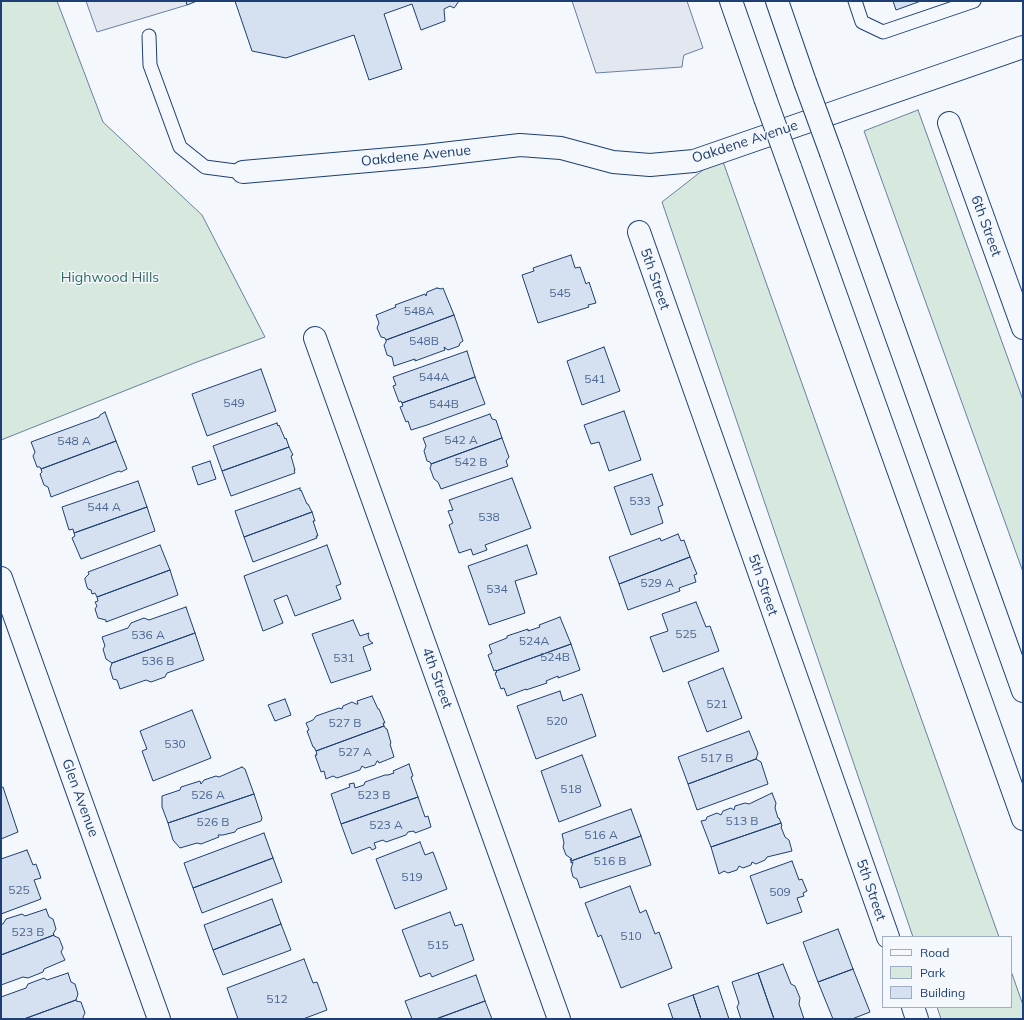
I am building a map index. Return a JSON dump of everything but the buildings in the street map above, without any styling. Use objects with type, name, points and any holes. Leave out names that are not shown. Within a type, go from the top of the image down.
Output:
[{"type":"main road","points":[[731,1],[1023,819]]},
{"type":"main road","points":[[777,1],[1023,691]]},
{"type":"main road","name":"Oakdene Avenue","points":[[243,172],[425,156],[520,145],[561,148],[613,162],[650,165],[694,161],[1023,47]]},
{"type":"main road","name":"6th Street","points":[[949,123],[1023,328]]},
{"type":"main road","name":"5th Street","points":[[639,232],[888,936]]},
{"type":"main road","name":"4th Street","points":[[315,338],[559,1019]]},
{"type":"main road","name":"Glen Avenue","points":[[1,578],[159,1019]]},
{"type":"main road","points":[[913,1008],[917,1019]]},
{"type":"lane","points":[[855,1],[862,22],[883,32],[974,1]]},
{"type":"lane","points":[[148,36],[150,65],[180,147],[205,167],[243,172]]},
{"type":"green space","name":"Highwood Hills","points":[[1,1],[57,1],[103,122],[202,215],[265,337],[197,362],[1,440]]},
{"type":"green space","points":[[918,110],[1023,400],[1023,572],[864,131]]},
{"type":"green space","points":[[721,156],[999,936],[913,936],[662,202]]},
{"type":"green space","points":[[1012,974],[1023,1005],[1023,1019],[941,1019],[937,1008],[1012,1008]]},
{"type":"shaded area","points":[[86,1],[186,1],[187,5],[97,32]]},
{"type":"shaded area","points":[[572,1],[687,1],[703,48],[684,55],[682,67],[596,73]]}]
